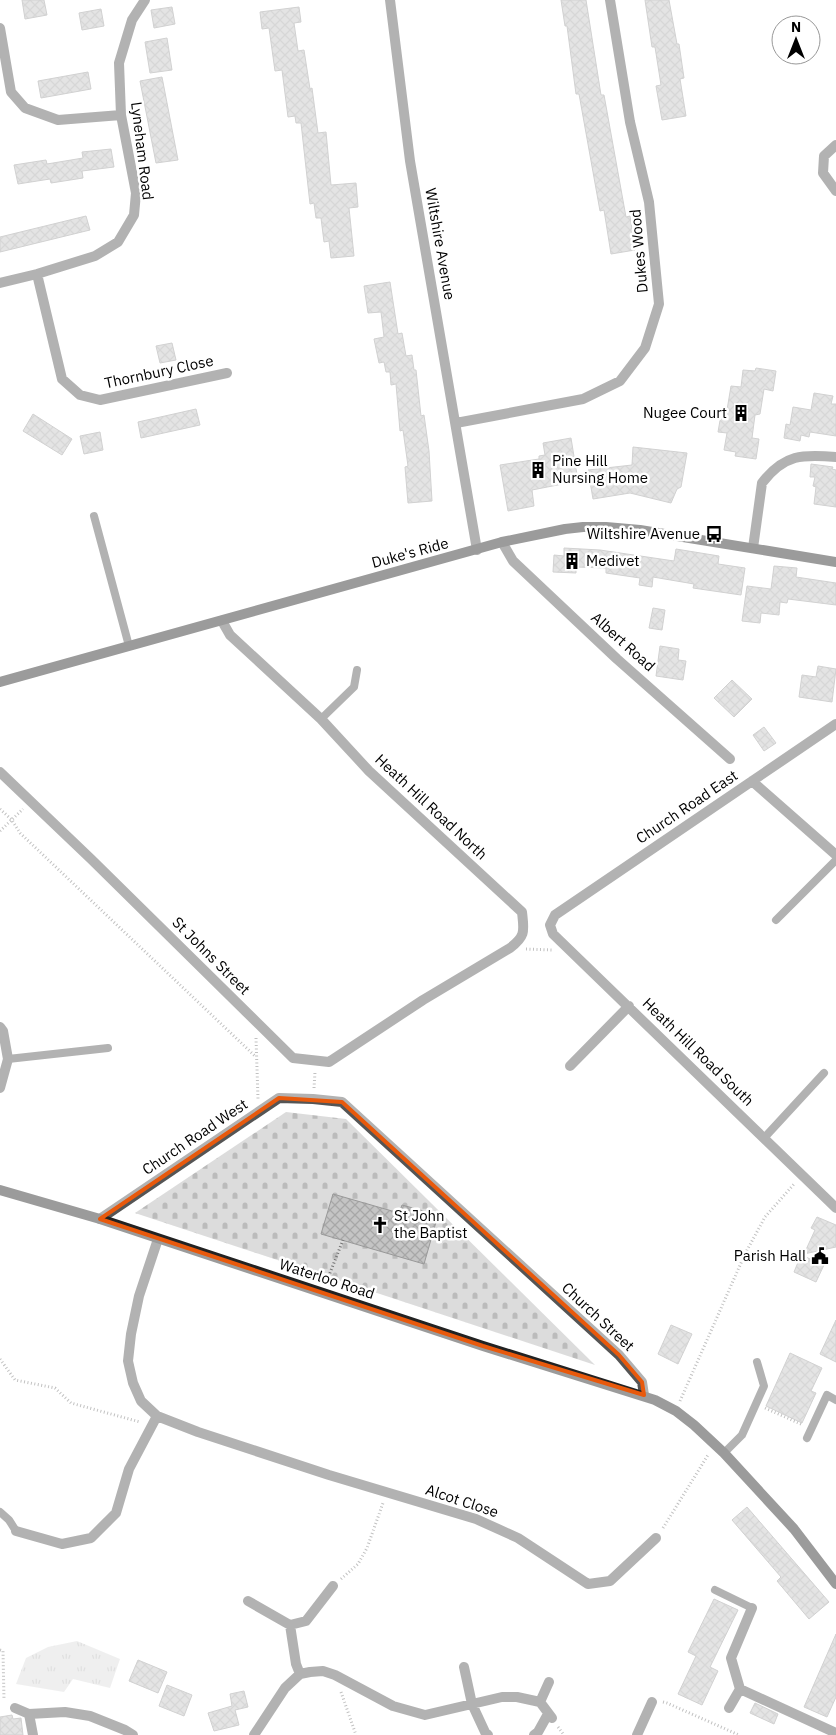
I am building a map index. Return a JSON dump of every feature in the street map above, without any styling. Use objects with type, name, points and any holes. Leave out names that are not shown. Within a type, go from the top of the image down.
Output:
[{"type":"street","name":"Lyneham Road","points":[[0,283],[95,256],[118,242],[134,215],[136,193],[121,115],[119,63],[132,20],[145,0]]},
{"type":"street","name":"Wiltshire Avenue","points":[[390,0],[410,161],[477,550]]},
{"type":"street","name":"Dukes Wood","points":[[456,423],[583,400],[620,381],[645,348],[659,304],[649,202],[630,122],[610,0]]},
{"type":"street","points":[[0,28],[11,92],[25,108],[58,120],[121,115]]},
{"type":"street","points":[[836,145],[824,156],[823,173],[836,191]]},
{"type":"street","name":"Thornbury Close","points":[[37,274],[62,379],[80,395],[100,400],[227,373]]},
{"type":"street","points":[[753,548],[762,482],[779,464],[794,457],[810,454],[836,457]]},
{"type":"street","name":"Duke's Ride","points":[[0,682],[502,542],[546,532],[591,527],[640,530],[836,562]]},
{"type":"street","name":"Albert Road","points":[[502,542],[513,561],[617,659],[730,759]]},
{"type":"street","name":"Heath Hill Road North","points":[[222,621],[230,635],[321,719],[369,771],[522,912],[524,928],[520,940],[510,948],[423,1000]]},
{"type":"street","name":"Church Road East","points":[[555,914],[836,724]]},
{"type":"street","name":"St Johns Street","points":[[0,772],[293,1058],[329,1062],[423,1000]]},
{"type":"street","points":[[752,781],[836,855]]},
{"type":"street","name":"Heath Hill Road South","points":[[555,914],[550,925],[553,934],[765,1137],[836,1208]]},
{"type":"street","points":[[570,1066],[629,1006]]},
{"type":"street","points":[[0,1027],[3,1031],[8,1059],[0,1088]]},
{"type":"street","name":"Church Road West","points":[[100,1220],[279,1098],[313,1099]]},
{"type":"street","name":"Church Street","points":[[313,1099],[342,1102],[619,1355],[642,1382],[644,1396]]},
{"type":"street","name":"Waterloo Road","points":[[0,1190],[100,1220],[483,1346],[644,1396]]},
{"type":"street","name":"Alcot Close","points":[[158,1239],[140,1296],[131,1334],[128,1361],[133,1383],[155,1421],[198,1432],[329,1475],[476,1519],[518,1538],[588,1584],[610,1581],[656,1538]]},
{"type":"street","points":[[644,1396],[676,1411],[715,1444],[794,1529],[836,1584]]},
{"type":"street","points":[[16,1531],[62,1544],[91,1538],[116,1514],[129,1469],[155,1421]]},
{"type":"street","points":[[248,1601],[290,1624],[306,1620],[333,1586]]},
{"type":"street","points":[[729,1708],[740,1689],[731,1658],[752,1608]]},
{"type":"street","points":[[290,1624],[296,1664],[300,1674]]},
{"type":"street","points":[[464,1667],[472,1704],[488,1735]]},
{"type":"street","points":[[254,1735],[285,1688],[300,1674],[323,1671],[335,1675],[393,1706],[426,1715],[502,1697],[517,1697],[540,1702],[550,1716],[534,1735]]},
{"type":"street","points":[[540,1702],[549,1682]]},
{"type":"street","points":[[740,1689],[836,1733]]},
{"type":"street","points":[[637,1735],[652,1702]]},
{"type":"street","points":[[15,1708],[29,1714],[65,1712],[90,1716],[134,1735]]},
{"type":"street","points":[[29,1714],[32,1735]]},
{"type":"lane","points":[[94,516],[129,646]]},
{"type":"lane","points":[[321,719],[354,687],[357,670]]},
{"type":"lane","points":[[776,920],[836,860]]},
{"type":"lane","points":[[8,1059],[108,1048]]},
{"type":"lane","points":[[765,1137],[824,1073]]},
{"type":"lane","points":[[724,1453],[742,1435],[764,1386],[757,1362]]},
{"type":"lane","points":[[807,1438],[827,1396],[836,1400]]},
{"type":"lane","points":[[0,1512],[9,1520],[16,1531]]},
{"type":"lane","points":[[715,1590],[752,1608]]},
{"type":"path","points":[[0,831],[30,801]]},
{"type":"path","points":[[0,809],[12,820],[20,833],[256,1057]]},
{"type":"path","points":[[510,948],[571,951]]},
{"type":"path","points":[[263,1029],[256,1038],[256,1057],[257,1098],[264,1108]]},
{"type":"path","points":[[313,1099],[316,1061]]},
{"type":"path","points":[[676,1411],[745,1254],[765,1216],[802,1175]]},
{"type":"path","points":[[322,1293],[343,1240]]},
{"type":"path","points":[[0,1359],[15,1380],[55,1388],[71,1403],[155,1421]]},
{"type":"path","points":[[756,1404],[812,1428]]},
{"type":"path","points":[[656,1538],[715,1444]]},
{"type":"path","points":[[333,1586],[358,1564],[368,1548],[382,1503]]},
{"type":"path","points":[[0,1650],[3,1651],[4,1700],[0,1701]]},
{"type":"path","points":[[335,1675],[356,1735]]},
{"type":"path","points":[[652,1702],[667,1702],[740,1735]]},
{"type":"highlighted area","points":[[279,1098],[342,1102],[619,1355],[642,1382],[644,1395],[483,1346],[100,1219]]},
{"type":"green space","points":[[286,1112],[346,1119],[595,1365],[135,1213]]},
{"type":"green space","points":[[77,1641],[120,1659],[110,1688],[73,1679],[64,1692],[16,1684],[26,1658],[48,1647]]},
{"type":"building","points":[[22,0],[44,0],[47,15],[25,19]]},
{"type":"building","points":[[561,0],[586,0],[601,95],[604,95],[626,217],[630,216],[635,250],[611,254],[604,210],[600,211],[579,94],[576,94],[567,26],[565,26]]},
{"type":"building","points":[[645,0],[669,0],[677,44],[679,44],[684,78],[680,79],[686,116],[662,120],[656,86],[661,85],[655,47],[652,47]]},
{"type":"building","points":[[172,7],[175,24],[154,28],[151,10]]},
{"type":"building","points":[[299,7],[301,22],[294,23],[298,51],[304,50],[310,89],[312,88],[318,133],[326,132],[331,185],[356,183],[358,207],[349,208],[354,256],[331,258],[329,241],[324,242],[321,218],[316,218],[314,203],[310,204],[301,123],[296,123],[295,116],[288,117],[282,70],[275,71],[269,28],[262,29],[260,12]]},
{"type":"building","points":[[101,9],[104,26],[82,30],[79,13]]},
{"type":"building","points":[[167,38],[172,70],[150,73],[145,42]]},
{"type":"building","points":[[88,72],[91,89],[41,98],[38,81]]},
{"type":"building","points":[[162,77],[178,160],[156,163],[140,81]]},
{"type":"building","points":[[111,149],[114,167],[82,171],[83,178],[51,183],[50,179],[18,184],[14,165],[46,160],[47,164],[83,158],[82,152]]},
{"type":"building","points":[[86,216],[90,230],[0,252],[0,237]]},
{"type":"building","points":[[390,282],[398,334],[402,333],[406,356],[412,355],[414,370],[416,370],[421,416],[424,415],[429,451],[432,501],[408,503],[405,467],[408,466],[403,430],[400,431],[396,384],[391,385],[390,372],[386,372],[384,362],[379,363],[374,339],[384,337],[381,312],[368,313],[364,286]]},
{"type":"building","points":[[172,343],[176,360],[160,363],[156,346]]},
{"type":"building","name":"Nugee Court","points":[[756,368],[776,371],[773,391],[764,389],[760,414],[755,415],[752,438],[759,439],[756,459],[735,456],[736,452],[724,450],[727,433],[718,432],[722,409],[727,410],[731,386],[741,387],[743,370],[755,371]]},
{"type":"building","points":[[814,393],[833,396],[831,404],[836,404],[836,436],[810,432],[809,437],[801,435],[800,441],[784,438],[786,424],[790,425],[793,407],[811,410]]},
{"type":"building","points":[[196,409],[200,425],[141,438],[138,422]]},
{"type":"building","points":[[33,414],[72,439],[62,455],[23,431]]},
{"type":"building","points":[[100,432],[103,450],[84,454],[80,436]]},
{"type":"building","name":"Pine Hill Nursing Home","points":[[571,438],[578,481],[532,490],[534,506],[508,511],[500,465],[539,459],[539,456],[545,455],[543,443]]},
{"type":"building","name":"Pine Hill Nursing Home","points":[[633,447],[687,453],[681,487],[677,489],[671,503],[630,493],[593,499],[588,470],[632,465]]},
{"type":"building","points":[[811,464],[833,467],[832,469],[836,470],[836,507],[814,504],[816,487],[813,486],[815,477],[810,477]]},
{"type":"building","points":[[564,548],[600,550],[674,561],[676,549],[719,556],[718,564],[745,568],[741,595],[693,588],[694,584],[653,577],[652,587],[639,585],[640,578],[606,573],[606,568],[576,567],[576,573],[553,572],[554,555],[564,556]]},
{"type":"building","points":[[774,566],[797,568],[796,577],[836,583],[836,605],[788,599],[787,603],[780,602],[779,615],[761,613],[760,623],[742,621],[747,586],[771,589]]},
{"type":"building","points":[[653,608],[665,610],[662,630],[649,628]]},
{"type":"building","points":[[660,646],[679,649],[678,660],[686,661],[683,680],[656,676]]},
{"type":"building","points":[[818,666],[836,669],[832,702],[799,697],[802,675],[816,677]]},
{"type":"building","points":[[732,680],[752,699],[734,717],[714,698]]},
{"type":"building","points":[[764,727],[776,743],[764,751],[753,735]]},
{"type":"building","name":"St John the Baptist","points":[[333,1194],[399,1213],[402,1205],[438,1215],[424,1264],[321,1234]]},
{"type":"building","points":[[817,1217],[836,1225],[836,1247],[804,1254],[815,1230],[811,1228]]},
{"type":"building","points":[[801,1255],[824,1265],[816,1282],[794,1272]]},
{"type":"building","points":[[836,1320],[836,1362],[820,1354]]},
{"type":"building","points":[[671,1325],[692,1334],[678,1364],[658,1354]]},
{"type":"building","points":[[790,1353],[822,1368],[811,1391],[816,1393],[802,1423],[766,1406]]},
{"type":"building","points":[[747,1507],[829,1602],[809,1619],[777,1581],[781,1577],[732,1520]]},
{"type":"building","points":[[714,1599],[738,1610],[710,1667],[718,1671],[702,1705],[678,1694],[696,1656],[688,1652]]},
{"type":"building","points":[[836,1634],[836,1697],[827,1717],[804,1707]]},
{"type":"building","points":[[138,1660],[167,1672],[158,1693],[129,1681]]},
{"type":"building","points":[[167,1685],[192,1695],[184,1716],[159,1706]]},
{"type":"building","points":[[244,1691],[248,1707],[235,1710],[239,1725],[214,1731],[208,1713],[232,1706],[230,1694]]},
{"type":"building","points":[[755,1703],[778,1714],[774,1724],[750,1713]]},
{"type":"building","points":[[12,1715],[13,1719],[21,1718],[23,1735],[0,1735],[0,1717]]},
{"type":"place","name":"Nugee Court","points":[[741,413]]},
{"type":"place","name":"Pine Hill Nursing Home","points":[[538,470]]},
{"type":"place","name":"Wiltshire Avenue","points":[[714,534]]},
{"type":"place","name":"Medivet","points":[[572,561]]},
{"type":"place","name":"St John the Baptist","points":[[380,1225]]},
{"type":"place","name":"Parish Hall","points":[[820,1256]]}]
